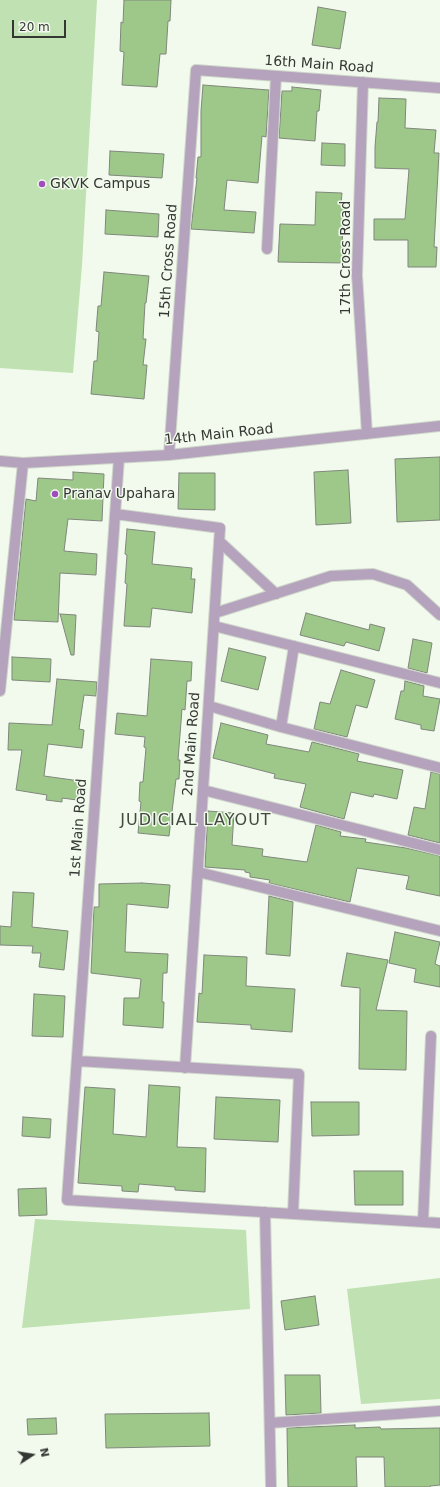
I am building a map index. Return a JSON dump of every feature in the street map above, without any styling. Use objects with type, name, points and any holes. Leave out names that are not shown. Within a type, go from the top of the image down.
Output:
[{"type":"street","name":"16th Main Road","points":[[196,70],[440,88]]},
{"type":"street","name":"15th Cross Road","points":[[169,455],[196,70]]},
{"type":"street","points":[[267,249],[276,76]]},
{"type":"street","name":"17th Cross Road","points":[[363,82],[357,275],[367,434]]},
{"type":"street","name":"14th Main Road","points":[[0,461],[23,463],[169,455],[440,426]]},
{"type":"street","name":"1st Main Road","points":[[119,458],[67,1200],[265,1212]]},
{"type":"street","points":[[0,691],[5,595],[23,463]]},
{"type":"street","name":"2nd Main Road","points":[[115,514],[220,528],[185,1068]]},
{"type":"street","points":[[219,541],[276,594]]},
{"type":"street","points":[[215,613],[331,576],[373,574],[407,585],[440,615]]},
{"type":"street","points":[[214,626],[440,682]]},
{"type":"street","points":[[281,728],[294,646]]},
{"type":"street","points":[[209,706],[281,728],[440,768]]},
{"type":"street","points":[[203,790],[440,850]]},
{"type":"street","points":[[198,872],[440,931]]},
{"type":"street","points":[[423,1222],[431,1036]]},
{"type":"street","points":[[77,1062],[299,1074],[293,1214]]},
{"type":"street","points":[[271,1487],[265,1212],[440,1223]]},
{"type":"street","points":[[270,1423],[440,1411]]},
{"type":"green space","name":"GKVK Campus","points":[[0,0],[97,0],[82,265],[73,373],[0,368]]},
{"type":"green space","points":[[35,1219],[246,1230],[250,1309],[22,1328]]},
{"type":"green space","points":[[440,1278],[440,1399],[361,1404],[347,1289]]},
{"type":"building","points":[[124,0],[171,0],[166,54],[160,54],[157,87],[122,85],[124,52],[120,51],[121,22],[123,23]]},
{"type":"building","points":[[318,7],[346,12],[340,49],[312,45]]},
{"type":"building","points":[[203,85],[269,90],[266,137],[262,136],[258,183],[227,180],[224,210],[256,212],[254,233],[191,229],[198,157],[201,157],[201,111]]},
{"type":"building","points":[[292,87],[321,90],[319,111],[317,111],[315,141],[279,138],[282,91],[292,91]]},
{"type":"building","points":[[379,98],[406,99],[405,128],[436,130],[434,153],[439,153],[434,247],[437,247],[436,267],[408,267],[408,240],[374,240],[374,219],[405,219],[409,169],[375,168]]},
{"type":"building","points":[[322,143],[345,144],[345,166],[321,165]]},
{"type":"building","points":[[110,151],[164,154],[162,178],[109,175]]},
{"type":"building","points":[[316,192],[342,193],[341,203],[344,203],[342,246],[346,246],[345,263],[278,262],[280,224],[315,225]]},
{"type":"building","points":[[106,210],[159,214],[158,237],[105,234]]},
{"type":"building","points":[[104,272],[149,276],[145,303],[143,339],[146,339],[143,365],[147,365],[144,399],[91,394],[94,361],[97,361],[99,332],[96,331],[98,306],[101,306]]},
{"type":"building","points":[[440,457],[440,520],[397,522],[395,459]]},
{"type":"building","points":[[348,470],[351,523],[316,525],[314,472]]},
{"type":"building","points":[[73,472],[104,474],[102,521],[68,519],[64,551],[97,554],[96,575],[60,573],[58,622],[14,620],[26,499],[36,501],[38,478],[73,480]]},
{"type":"building","points":[[179,473],[215,473],[215,510],[178,509]]},
{"type":"building","points":[[127,529],[155,532],[152,564],[192,568],[191,579],[195,579],[192,613],[152,608],[150,627],[124,626],[127,584],[125,583],[127,555],[125,554]]},
{"type":"building","points":[[306,613],[369,630],[370,624],[385,628],[379,651],[346,642],[344,646],[300,635]]},
{"type":"building","points":[[60,614],[76,615],[74,655],[71,655]]},
{"type":"building","points":[[413,639],[432,643],[427,673],[408,668]]},
{"type":"building","points":[[229,648],[266,657],[258,690],[221,681]]},
{"type":"building","points":[[12,657],[51,659],[50,682],[12,680]]},
{"type":"building","points":[[151,659],[192,662],[191,681],[187,681],[185,710],[182,709],[178,760],[180,760],[179,779],[176,779],[169,836],[138,833],[141,802],[139,801],[140,782],[143,782],[146,748],[144,747],[145,737],[115,734],[117,713],[147,716]]},
{"type":"building","points":[[341,670],[375,680],[367,708],[356,705],[347,737],[314,729],[320,702],[330,704]]},
{"type":"building","points":[[57,679],[97,682],[96,696],[84,695],[79,729],[84,730],[82,748],[48,744],[44,776],[80,781],[77,800],[62,798],[62,802],[46,800],[47,795],[16,790],[22,750],[8,750],[9,723],[52,725]]},
{"type":"building","points":[[405,681],[424,686],[423,696],[440,699],[434,731],[421,729],[421,725],[395,719],[401,691],[404,691]]},
{"type":"building","points":[[221,723],[268,735],[266,744],[309,752],[312,742],[359,754],[357,761],[403,770],[397,799],[374,794],[373,797],[351,792],[344,819],[300,807],[306,784],[274,778],[275,774],[213,758]]},
{"type":"building","points":[[431,772],[440,774],[440,843],[408,835],[414,807],[425,809]]},
{"type":"building","points":[[208,811],[234,813],[232,845],[263,849],[262,856],[307,862],[316,825],[341,832],[340,836],[366,839],[365,842],[406,848],[440,856],[440,896],[406,889],[409,876],[357,868],[350,902],[269,883],[270,880],[250,877],[250,873],[245,872],[245,870],[205,867]]},
{"type":"building","points":[[142,883],[170,885],[168,908],[127,904],[125,952],[168,954],[167,973],[163,973],[163,1028],[123,1025],[124,998],[139,998],[141,979],[91,973],[94,907],[99,907],[99,884]]},
{"type":"building","points":[[13,892],[34,893],[32,927],[68,931],[64,970],[39,967],[41,953],[32,953],[33,946],[0,945],[0,926],[11,927]]},
{"type":"building","points":[[269,896],[293,902],[290,956],[266,954]]},
{"type":"building","points":[[395,932],[440,942],[435,964],[440,966],[440,987],[414,982],[416,969],[389,963]]},
{"type":"building","points":[[347,953],[388,960],[376,1010],[407,1011],[406,1070],[359,1069],[360,988],[341,986]]},
{"type":"building","points":[[204,955],[247,957],[246,986],[295,989],[292,1032],[251,1029],[251,1025],[197,1022],[199,993],[202,994]]},
{"type":"building","points":[[34,994],[65,996],[63,1037],[32,1036]]},
{"type":"building","points":[[149,1085],[180,1087],[177,1147],[206,1148],[205,1192],[175,1190],[175,1187],[139,1184],[138,1192],[122,1191],[122,1186],[78,1183],[85,1087],[115,1089],[113,1134],[146,1137]]},
{"type":"building","points":[[216,1097],[280,1100],[278,1142],[214,1139]]},
{"type":"building","points":[[311,1102],[359,1102],[359,1135],[312,1136]]},
{"type":"building","points":[[23,1117],[51,1119],[50,1138],[22,1136]]},
{"type":"building","points":[[354,1171],[403,1171],[403,1205],[355,1205]]},
{"type":"building","points":[[46,1188],[47,1215],[19,1216],[18,1189]]},
{"type":"building","points":[[315,1296],[319,1325],[285,1330],[281,1301]]},
{"type":"building","points":[[285,1375],[320,1375],[321,1413],[286,1415]]},
{"type":"building","points":[[209,1413],[210,1446],[106,1448],[105,1414]]},
{"type":"building","points":[[56,1418],[57,1434],[28,1435],[27,1419]]},
{"type":"building","points":[[355,1425],[355,1428],[380,1427],[381,1429],[440,1428],[440,1485],[430,1487],[385,1487],[384,1457],[356,1457],[357,1487],[288,1487],[287,1428]]},
{"type":"place","name":"GKVK Campus","points":[[42,184]]},
{"type":"place","name":"Pranav Upahara","points":[[55,494]]},
{"type":"district","name":"JUDICIAL LAYOUT","points":[[196,821]]}]
